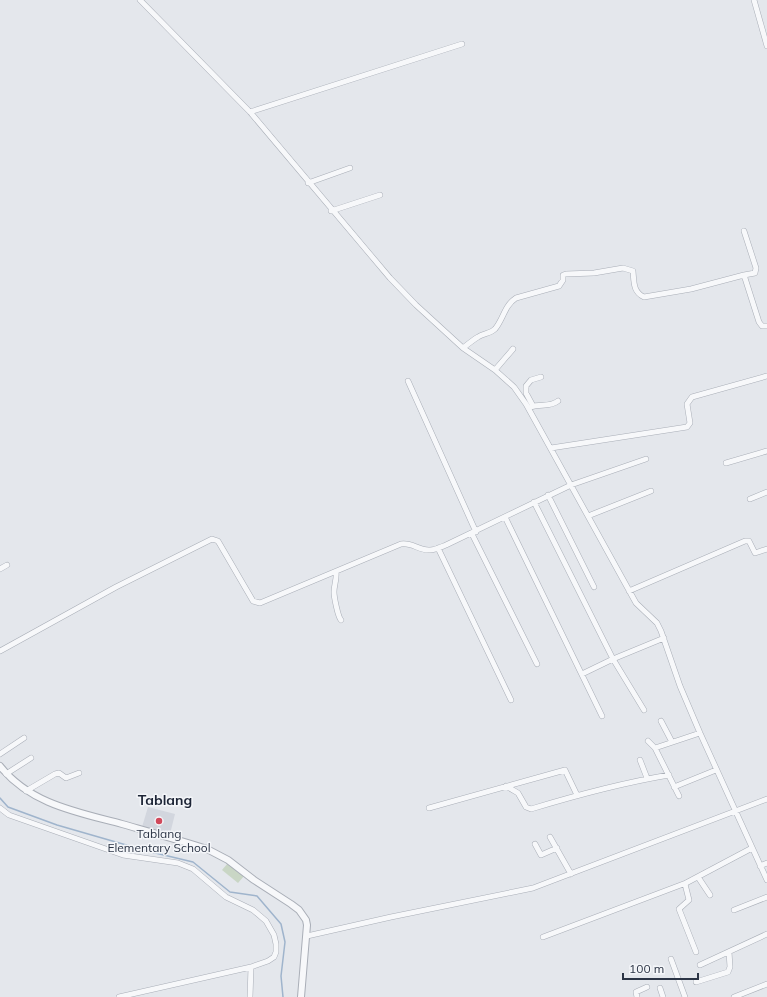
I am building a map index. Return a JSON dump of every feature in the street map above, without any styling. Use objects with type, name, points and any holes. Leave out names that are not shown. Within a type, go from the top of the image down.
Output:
[{"type":"street","points":[[140,0],[250,112],[331,211],[395,284],[463,348],[495,370],[514,387],[531,407]]},
{"type":"street","points":[[754,0],[767,46]]},
{"type":"street","points":[[250,112],[462,44]]},
{"type":"street","points":[[308,183],[350,168]]},
{"type":"street","points":[[331,211],[380,195]]},
{"type":"street","points":[[463,348],[480,336],[490,333],[495,329],[510,302],[516,298],[559,286],[563,280],[563,275],[566,274],[628,268],[632,271],[635,289],[638,294],[644,296],[691,289],[755,273],[756,268],[744,231]]},
{"type":"street","points":[[744,275],[759,322],[762,326],[767,326]]},
{"type":"street","points":[[495,370],[513,349]]},
{"type":"street","points":[[551,448],[687,426],[690,423],[687,404],[692,397],[767,376]]},
{"type":"street","points":[[541,377],[531,380],[526,386],[526,393],[531,407],[551,448],[629,591],[636,603],[657,623],[664,638],[680,686],[700,733],[767,880]]},
{"type":"street","points":[[408,381],[474,533],[537,664]]},
{"type":"street","points":[[531,407],[553,405],[558,401]]},
{"type":"street","points":[[726,463],[767,451]]},
{"type":"street","points":[[0,651],[116,587],[212,539],[218,541],[253,601],[256,603],[305,586],[405,543],[425,550],[438,548],[474,533],[548,495],[571,485],[646,460]]},
{"type":"street","points":[[588,516],[651,491]]},
{"type":"street","points":[[750,499],[767,492]]},
{"type":"street","points":[[548,495],[594,587]]},
{"type":"street","points":[[534,502],[613,659],[644,710]]},
{"type":"street","points":[[505,517],[602,716]]},
{"type":"street","points":[[629,591],[745,541],[749,541],[751,543],[755,553],[767,549]]},
{"type":"street","points":[[438,548],[511,700]]},
{"type":"street","points":[[0,569],[7,565]]},
{"type":"street","points":[[336,572],[334,594],[338,607],[338,615],[341,620]]},
{"type":"street","points":[[582,674],[613,659],[664,638]]},
{"type":"street","points":[[661,721],[672,742]]},
{"type":"street","points":[[655,748],[700,733]]},
{"type":"street","points":[[0,754],[24,738]]},
{"type":"street","points":[[648,741],[655,748],[679,796]]},
{"type":"street","points":[[6,774],[31,758]]},
{"type":"street","points":[[640,760],[647,778]]},
{"type":"street","points":[[0,766],[6,774],[26,791],[57,806],[207,849],[228,860],[254,880],[300,910],[306,920],[307,936],[302,997]]},
{"type":"street","points":[[430,808],[564,770],[577,795]]},
{"type":"street","points":[[674,787],[716,770]]},
{"type":"street","points":[[26,791],[55,774],[59,773],[66,778],[79,773]]},
{"type":"street","points":[[506,786],[518,793],[526,807],[531,809],[577,795],[647,778],[669,775]]},
{"type":"street","points":[[307,936],[533,888],[767,799]]},
{"type":"street","points":[[0,808],[9,815],[123,855],[178,863],[193,869],[226,897],[253,910],[266,921],[271,930],[276,944],[274,957],[268,961],[251,967],[119,997]]},
{"type":"street","points":[[550,837],[571,874]]},
{"type":"street","points":[[535,844],[541,855],[557,848]]},
{"type":"street","points":[[543,937],[685,884],[752,848]]},
{"type":"street","points":[[760,866],[767,863]]},
{"type":"street","points":[[698,877],[710,895]]},
{"type":"street","points":[[685,884],[689,900],[679,909],[696,952]]},
{"type":"street","points":[[734,910],[767,896]]},
{"type":"street","points":[[700,966],[767,934]]},
{"type":"street","points":[[696,982],[728,972],[730,967],[729,952]]},
{"type":"street","points":[[671,960],[685,997]]},
{"type":"street","points":[[250,997],[251,967]]},
{"type":"street","points":[[734,997],[767,984]]},
{"type":"street","points":[[637,997],[636,992],[647,987]]},
{"type":"street","points":[[660,988],[663,997]]},
{"type":"shaded area","name":"Tablang Elementary School","points":[[148,807],[175,814],[170,834],[142,827]]},
{"type":"green space","points":[[228,863],[244,876],[238,883],[222,870]]},
{"type":"waterway","points":[[0,798],[8,807],[57,825],[147,851],[193,862],[230,892],[257,896],[281,924],[285,942],[281,976],[283,997]]},
{"type":"place","name":"Tablang Elementary School","points":[[159,821]]},
{"type":"district","name":"Tablang","points":[[165,800]]}]
